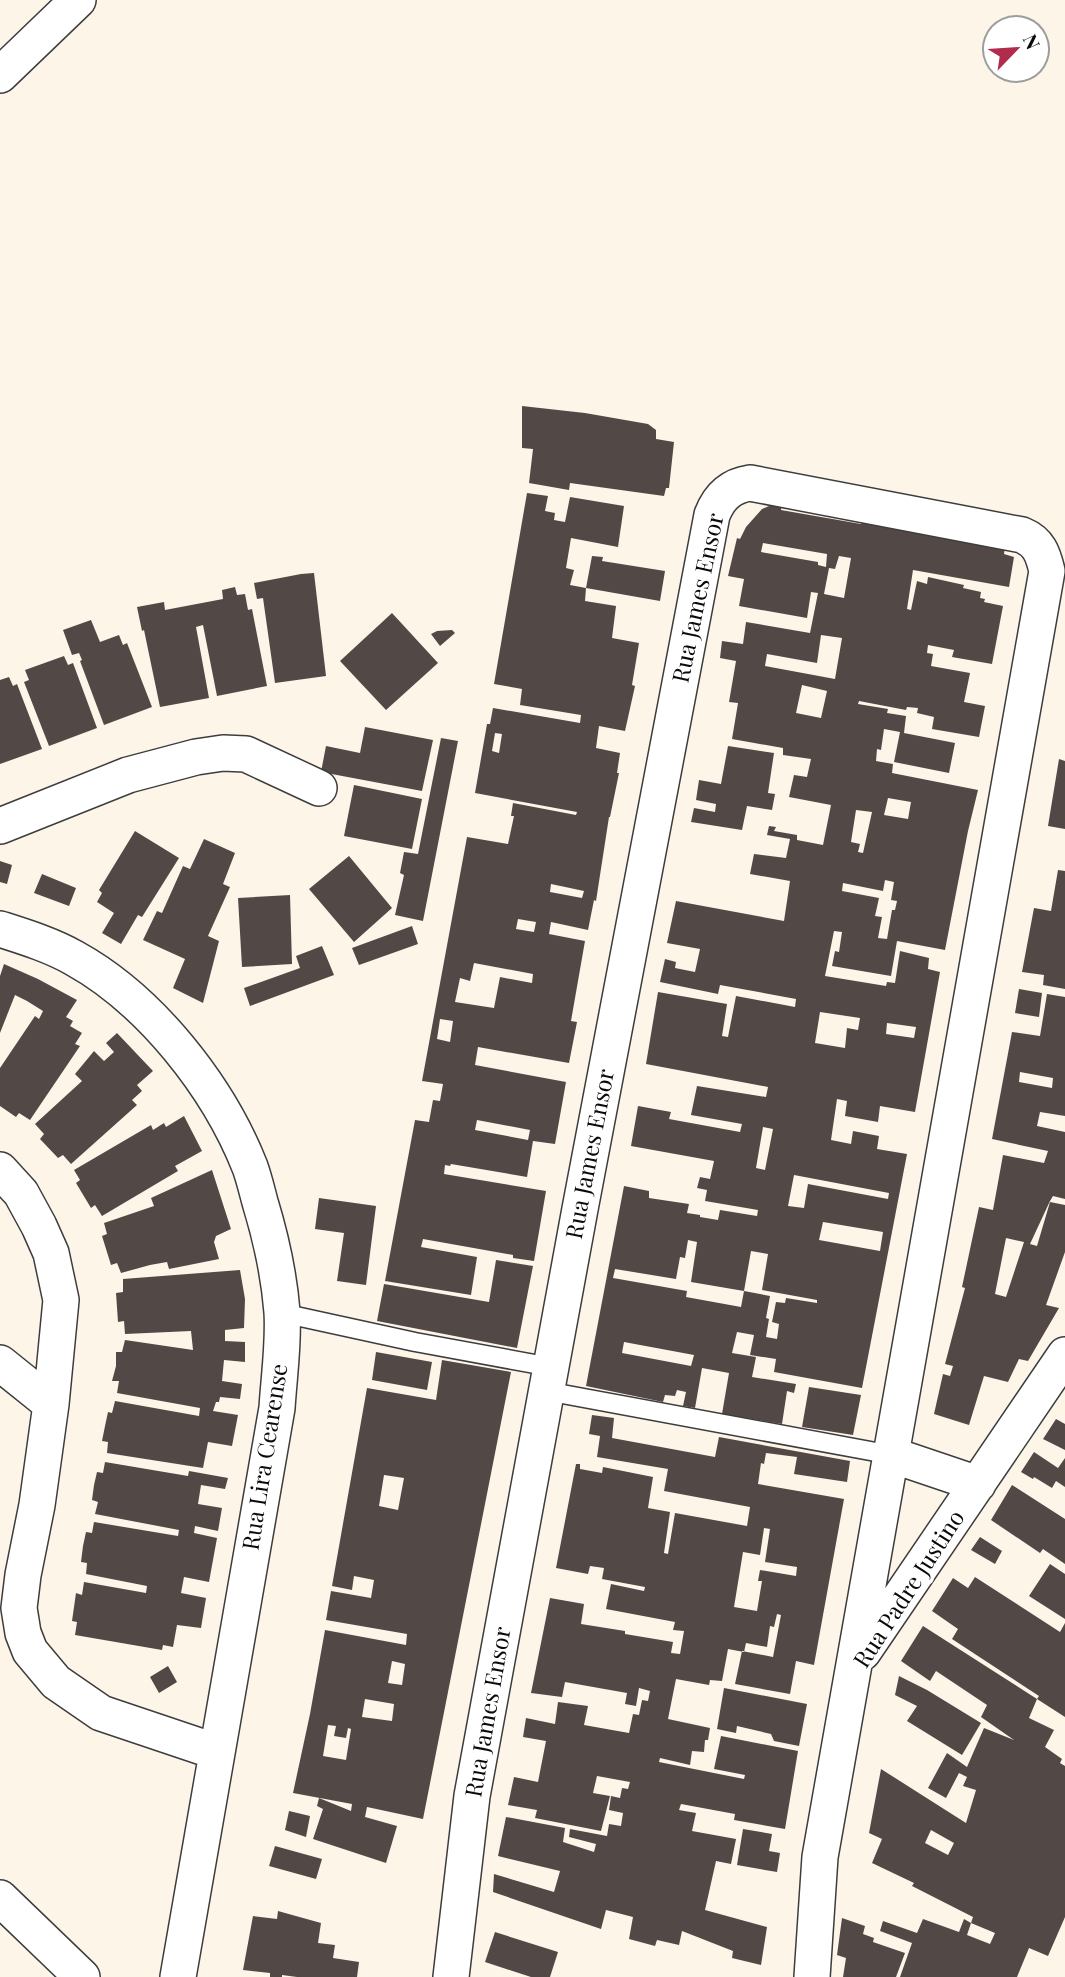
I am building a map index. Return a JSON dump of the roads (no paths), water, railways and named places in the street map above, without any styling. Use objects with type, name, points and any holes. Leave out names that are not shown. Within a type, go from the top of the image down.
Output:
[{"type":"street","points":[[0,75],[78,0]]},
{"type":"street","name":"Rua James Ensor","points":[[452,1977],[472,1796],[712,515],[716,504],[729,491],[750,483],[1022,535],[1032,539],[1042,551],[1047,571],[855,1663]]},
{"type":"street","points":[[0,826],[128,775],[196,757],[223,753],[246,754],[319,788]]},
{"type":"street","name":"Rua Lira Cearense","points":[[0,929],[28,937],[74,958],[117,986],[159,1027],[201,1078],[226,1118],[250,1167],[273,1245],[282,1313],[277,1408],[178,1977]]},
{"type":"street","points":[[0,1170],[21,1193],[39,1226],[51,1253],[61,1300],[51,1404],[19,1608],[23,1633],[30,1651],[56,1682],[101,1713],[217,1752]]},
{"type":"street","name":"Rua Padre Justino","points":[[812,1977],[820,1857],[855,1663],[1065,1355]]},
{"type":"street","points":[[0,1363],[51,1404]]},
{"type":"street","points":[[892,1455],[978,1484]]},
{"type":"street","points":[[0,1898],[82,1977]]},
{"type":"lane","points":[[282,1313],[415,1342],[548,1379],[892,1455]]}]
